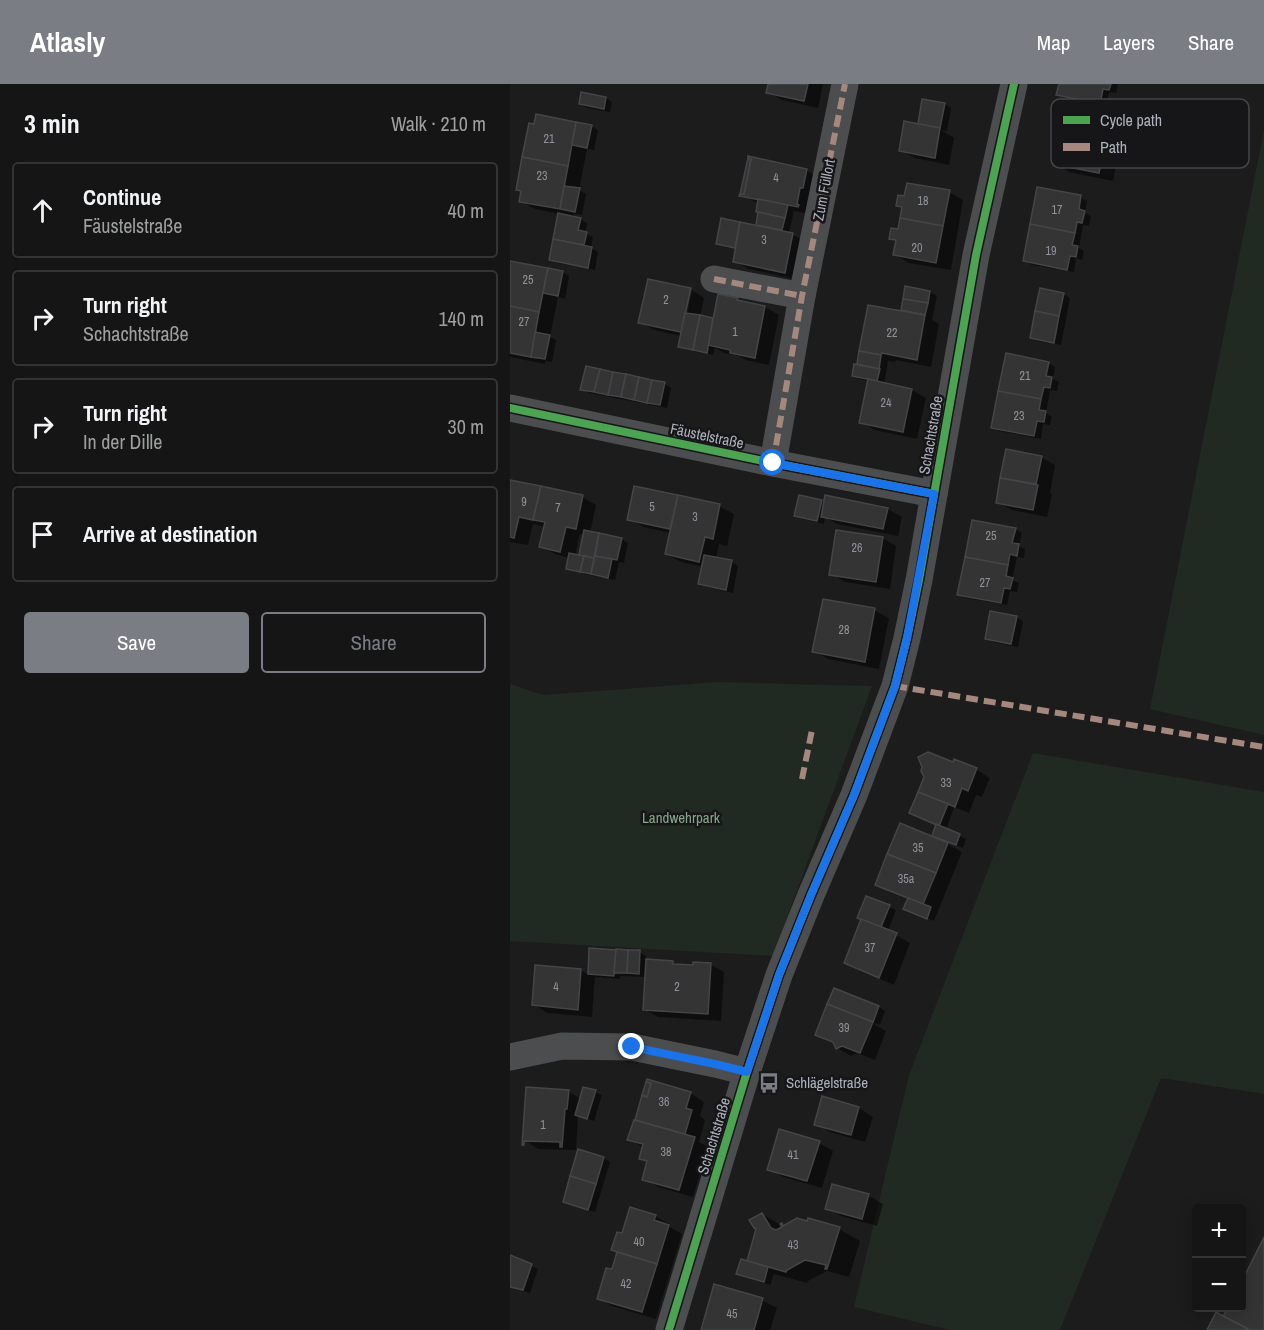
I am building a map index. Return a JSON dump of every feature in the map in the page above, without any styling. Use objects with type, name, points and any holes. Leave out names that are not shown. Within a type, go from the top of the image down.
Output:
[{"type":"street","name":"Zum Füllort","points":[[773,463],[802,296],[845,84]]},
{"type":"street","name":"Schachtstraße","points":[[669,1330],[747,1072],[779,975],[854,795],[895,686],[907,638],[976,255],[1014,84]]},
{"type":"street","points":[[714,279],[802,296]]},
{"type":"street","name":"Fäustelstraße","points":[[510,408],[934,494]]},
{"type":"street","points":[[510,1057],[562,1046],[632,1047],[747,1072]]},
{"type":"green space","points":[[1264,130],[1264,735],[1150,709]]},
{"type":"green space","name":"Landwehrpark","points":[[717,682],[872,686],[773,956],[510,941],[510,684],[543,695]]},
{"type":"green space","points":[[1033,753],[1264,792],[1264,1094],[1161,1078],[1060,1330],[950,1330],[854,1307],[909,1075]]},
{"type":"building","points":[[768,84],[808,84],[804,101],[766,93]]},
{"type":"building","points":[[1059,84],[1111,84],[1109,90],[1103,89],[1101,99],[1076,99],[1056,95]]},
{"type":"building","points":[[581,92],[606,97],[604,109],[579,104]]},
{"type":"building","points":[[922,99],[945,103],[940,128],[918,124]]},
{"type":"building","points":[[536,114],[576,122],[568,166],[522,157],[529,123],[534,124]]},
{"type":"building","points":[[904,121],[940,128],[935,158],[899,151]]},
{"type":"building","points":[[576,122],[592,125],[587,148],[572,145]]},
{"type":"building","points":[[748,156],[807,169],[803,188],[800,188],[798,207],[739,196],[744,194],[751,159]]},
{"type":"building","points":[[522,157],[568,166],[560,209],[519,202],[521,191],[516,190]]},
{"type":"building","points":[[748,158],[751,159],[744,194],[740,194]]},
{"type":"building","points":[[1073,168],[1100,168],[1099,173]]},
{"type":"building","points":[[907,183],[950,190],[943,226],[900,218],[902,207],[896,206],[898,195],[904,196]]},
{"type":"building","points":[[564,186],[580,188],[575,212],[560,209]]},
{"type":"building","points":[[1037,187],[1081,195],[1079,209],[1085,211],[1082,223],[1077,222],[1075,233],[1030,224]]},
{"type":"building","points":[[758,199],[788,205],[785,218],[756,212]]},
{"type":"building","points":[[758,212],[785,218],[782,230],[756,225]]},
{"type":"building","points":[[558,213],[581,218],[578,230],[587,232],[584,245],[553,239]]},
{"type":"building","points":[[721,218],[740,222],[735,248],[716,244]]},
{"type":"building","points":[[900,218],[943,226],[936,263],[893,255],[896,240],[889,239],[891,228],[898,229]]},
{"type":"building","points":[[740,222],[793,233],[785,273],[733,262]]},
{"type":"building","points":[[1030,224],[1075,233],[1072,245],[1078,246],[1076,257],[1070,256],[1067,270],[1023,261]]},
{"type":"building","points":[[553,239],[592,247],[588,268],[549,260]]},
{"type":"building","points":[[510,261],[548,268],[539,312],[510,306]]},
{"type":"building","points":[[548,268],[563,271],[558,296],[543,293]]},
{"type":"building","points":[[648,279],[691,288],[681,332],[638,323]]},
{"type":"building","points":[[905,286],[930,291],[928,303],[903,299]]},
{"type":"building","points":[[1040,288],[1064,293],[1059,316],[1035,311]]},
{"type":"building","points":[[718,294],[765,306],[755,358],[730,353],[730,350],[708,345]]},
{"type":"building","points":[[903,299],[928,303],[925,315],[901,310]]},
{"type":"building","points":[[868,305],[925,315],[917,360],[859,351]]},
{"type":"building","points":[[510,306],[539,312],[531,357],[510,353]]},
{"type":"building","points":[[1035,311],[1059,316],[1054,343],[1030,338]]},
{"type":"building","points":[[685,313],[700,315],[693,350],[678,347]]},
{"type":"building","points":[[700,315],[713,318],[707,353],[693,350]]},
{"type":"building","points":[[535,332],[550,335],[545,359],[531,357]]},
{"type":"building","points":[[859,351],[881,355],[879,369],[857,364]]},
{"type":"building","points":[[1006,353],[1049,362],[1046,376],[1052,377],[1050,388],[1044,387],[1041,399],[998,391]]},
{"type":"building","points":[[854,364],[880,369],[877,381],[852,376]]},
{"type":"building","points":[[586,366],[600,369],[594,392],[580,390]]},
{"type":"building","points":[[600,369],[613,372],[608,395],[594,392]]},
{"type":"building","points":[[613,372],[626,374],[621,397],[608,395]]},
{"type":"building","points":[[626,374],[639,377],[634,400],[621,397]]},
{"type":"building","points":[[639,377],[652,380],[647,403],[634,400]]},
{"type":"building","points":[[868,379],[912,389],[903,432],[859,423]]},
{"type":"building","points":[[652,380],[665,382],[660,405],[647,403]]},
{"type":"building","points":[[998,391],[1041,399],[1039,410],[1046,411],[1044,422],[1037,421],[1034,436],[991,428]]},
{"type":"building","points":[[1006,449],[1042,456],[1036,484],[1000,478]]},
{"type":"building","points":[[1000,478],[1038,485],[1033,510],[996,503]]},
{"type":"building","points":[[510,480],[541,486],[533,520],[519,517],[514,538],[510,537]]},
{"type":"building","points":[[541,486],[583,495],[576,529],[566,527],[560,552],[539,547],[545,522],[533,520]]},
{"type":"building","points":[[634,486],[678,495],[670,529],[627,520]]},
{"type":"building","points":[[678,495],[720,504],[713,539],[705,537],[699,562],[665,554]]},
{"type":"building","points":[[799,495],[822,500],[817,521],[794,516]]},
{"type":"building","points":[[825,495],[888,508],[883,529],[821,517]]},
{"type":"building","points":[[972,520],[1016,528],[1012,543],[1019,544],[1017,556],[1010,554],[1008,565],[965,557]]},
{"type":"building","points":[[584,530],[599,533],[594,558],[579,555]]},
{"type":"building","points":[[836,530],[883,537],[876,582],[829,575]]},
{"type":"building","points":[[599,533],[622,538],[617,560],[595,556]]},
{"type":"building","points":[[569,553],[584,556],[580,572],[566,569]]},
{"type":"building","points":[[704,555],[732,560],[726,590],[698,584]]},
{"type":"building","points":[[584,556],[594,558],[591,574],[580,572]]},
{"type":"building","points":[[595,556],[612,559],[608,578],[591,574]]},
{"type":"building","points":[[965,557],[1008,565],[1006,576],[1013,578],[1010,589],[1004,588],[1001,603],[957,595]]},
{"type":"building","points":[[823,599],[875,608],[865,662],[812,652]]},
{"type":"building","points":[[990,611],[1017,616],[1011,644],[985,639]]},
{"type":"building","points":[[928,752],[977,768],[968,791],[962,788],[955,807],[918,792],[924,777],[918,757]]},
{"type":"building","points":[[918,792],[948,804],[939,826],[909,813]]},
{"type":"building","points":[[900,823],[948,843],[936,873],[887,854]]},
{"type":"building","points":[[936,824],[960,834],[956,845],[932,836]]},
{"type":"building","points":[[887,854],[936,873],[923,904],[875,885]]},
{"type":"building","points":[[866,896],[890,905],[881,927],[857,918]]},
{"type":"building","points":[[908,898],[931,907],[927,919],[903,909]]},
{"type":"building","points":[[861,919],[897,933],[879,978],[844,963]]},
{"type":"building","points":[[589,948],[616,950],[614,976],[588,974]]},
{"type":"building","points":[[616,949],[628,950],[627,973],[614,973]]},
{"type":"building","points":[[628,950],[640,950],[639,974],[627,973]]},
{"type":"building","points":[[646,959],[673,961],[673,964],[711,963],[708,1014],[643,1010]]},
{"type":"building","points":[[535,965],[581,969],[578,1010],[532,1005]]},
{"type":"building","points":[[834,988],[879,1006],[873,1022],[827,1004]]},
{"type":"building","points":[[827,1004],[873,1022],[860,1053],[842,1046],[836,1049],[833,1042],[815,1035]]},
{"type":"building","points":[[647,1079],[691,1092],[686,1108],[692,1110],[685,1134],[635,1120],[642,1095],[647,1097],[651,1083],[646,1082]]},
{"type":"building","points":[[646,1082],[651,1083],[647,1097],[642,1095]]},
{"type":"building","points":[[526,1087],[569,1090],[562,1147],[560,1147],[560,1142],[524,1141],[522,1145]]},
{"type":"building","points":[[583,1087],[596,1090],[587,1119],[575,1115]]},
{"type":"building","points":[[822,1096],[859,1107],[851,1135],[814,1125]]},
{"type":"building","points":[[634,1120],[695,1137],[679,1190],[642,1180],[647,1161],[639,1159],[643,1144],[627,1140]]},
{"type":"building","points":[[779,1129],[820,1141],[807,1181],[767,1170]]},
{"type":"building","points":[[578,1149],[604,1157],[596,1184],[570,1176]]},
{"type":"building","points":[[570,1176],[596,1184],[588,1210],[563,1202]]},
{"type":"building","points":[[832,1184],[869,1194],[862,1219],[825,1209]]},
{"type":"building","points":[[630,1207],[656,1215],[654,1220],[669,1225],[657,1264],[611,1250],[617,1232],[622,1233]]},
{"type":"building","points":[[762,1213],[771,1228],[776,1230],[782,1227],[780,1224],[782,1223],[783,1226],[797,1218],[807,1221],[808,1218],[840,1227],[827,1269],[825,1269],[826,1265],[805,1260],[786,1272],[747,1261],[756,1229],[749,1220]]},
{"type":"building","points":[[1264,1237],[1264,1330],[1250,1330],[1223,1316],[1226,1312],[1246,1312],[1246,1273]]},
{"type":"building","points":[[617,1252],[657,1264],[642,1312],[597,1299],[606,1268],[612,1269]]},
{"type":"building","points":[[510,1255],[532,1264],[523,1290],[510,1287]]},
{"type":"building","points":[[741,1259],[768,1267],[764,1282],[736,1274]]},
{"type":"building","points":[[714,1284],[763,1298],[754,1330],[701,1330]]},
{"type":"building","points":[[1216,1312],[1250,1330],[1207,1330]]},
{"type":"marked path","points":[[773,463],[802,296],[845,84]]},
{"type":"marked path","points":[[714,279],[802,296]]},
{"type":"marked path","points":[[895,686],[1264,747]]},
{"type":"marked path","points":[[802,779],[812,730]]},
{"type":"cycle path","points":[[669,1330],[746,1075],[779,975],[854,795],[895,686],[919,580],[976,255],[1014,84]]},
{"type":"cycle path","points":[[510,408],[934,494]]},
{"type":"place","name":"Schlägelstraße","points":[[769,1083]]},
{"type":"route","points":[[632,1047],[747,1072],[779,975],[878,734],[895,686],[907,638],[934,494],[773,463]]}]
